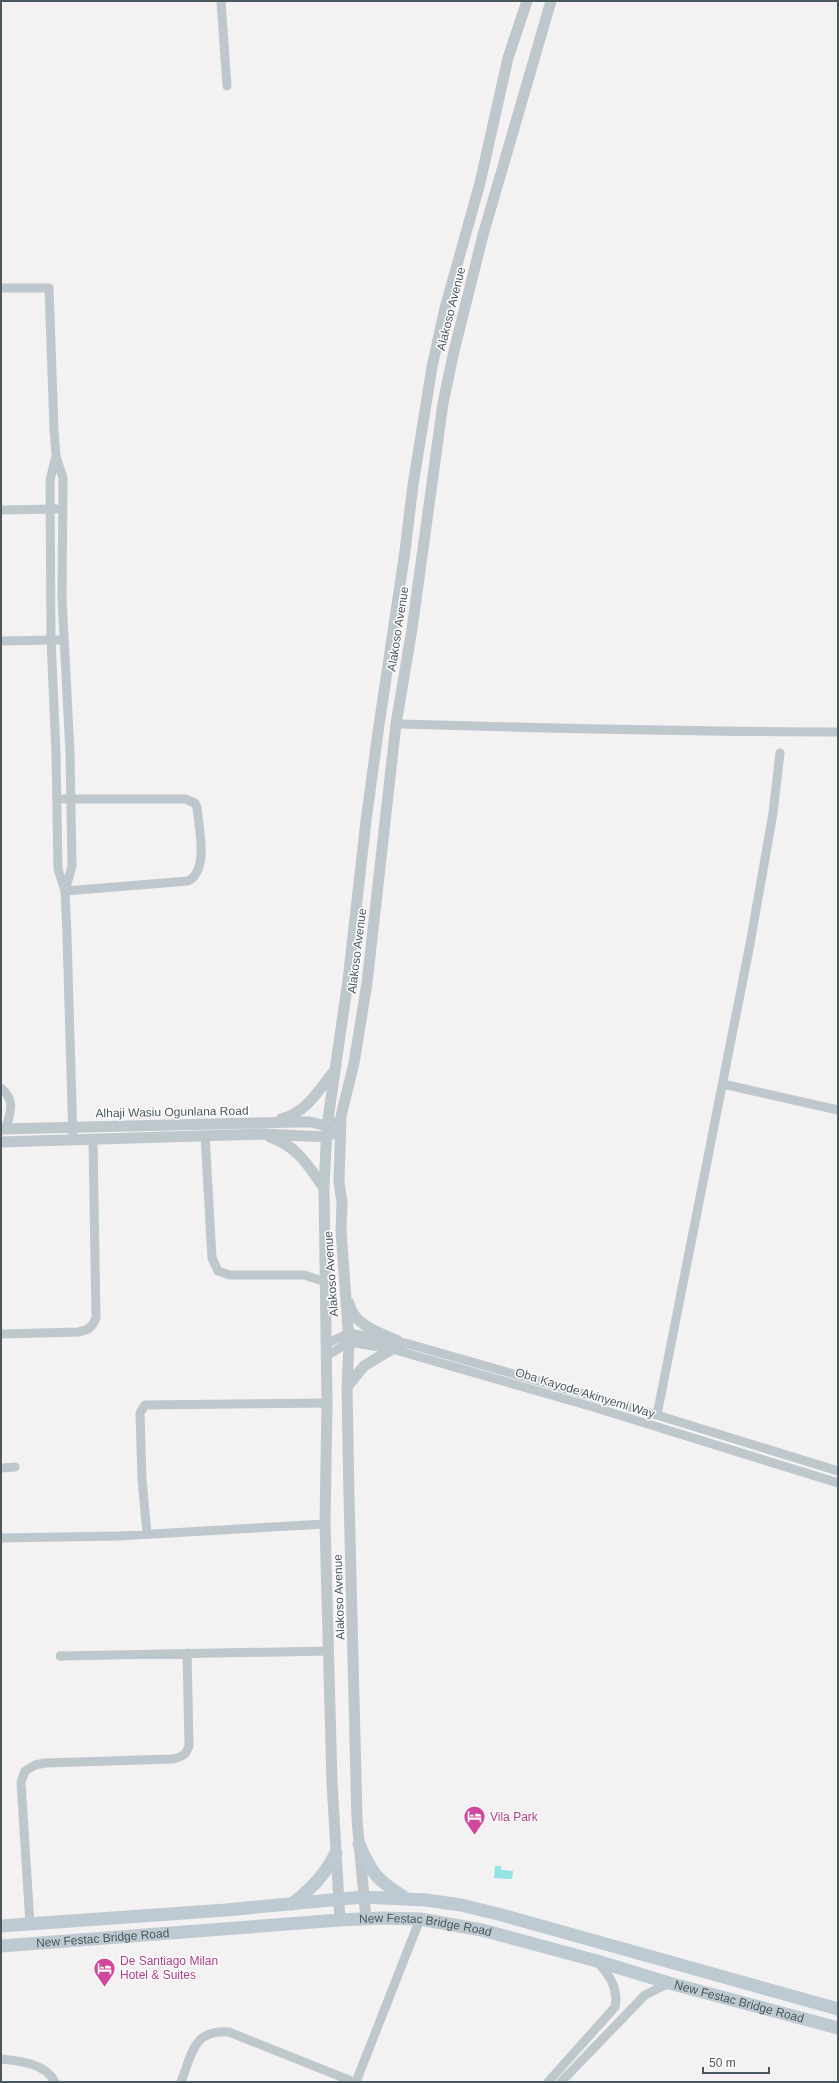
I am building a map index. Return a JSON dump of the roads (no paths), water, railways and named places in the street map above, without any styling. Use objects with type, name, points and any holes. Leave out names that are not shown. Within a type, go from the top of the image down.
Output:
[{"type":"main road","points":[[359,1844],[369,1867],[384,1885],[406,1898]]},
{"type":"main road","points":[[292,1904],[312,1888],[326,1871],[336,1853]]},
{"type":"main road","points":[[1,1926],[80,1921],[363,1897],[406,1898],[461,1905],[498,1914],[838,2009]]},
{"type":"main road","name":"New Festac Bridge Road","points":[[1,1946],[340,1920],[420,1919],[482,1930],[598,1961],[669,1983],[838,2028]]},
{"type":"main road","points":[[80,1921],[81,1940]]},
{"type":"street","points":[[221,1],[227,86]]},
{"type":"street","name":"Alakoso Avenue","points":[[340,1920],[332,1782],[325,1524],[327,1356],[324,1188],[327,1132],[348,980],[366,821],[421,434],[445,308],[480,183],[508,58],[527,1]]},
{"type":"street","name":"Alakoso Avenue","points":[[366,1919],[359,1844],[347,1387],[349,1337],[343,1275],[341,1230],[342,1203],[339,1182],[341,1116],[354,1063],[367,983],[396,724],[445,396],[468,294],[532,61],[551,1]]},
{"type":"street","points":[[480,183],[499,184]]},
{"type":"street","points":[[1,288],[49,288],[56,456],[63,478],[64,640],[70,753],[72,866],[65,891]]},
{"type":"street","points":[[56,456],[51,470],[51,640],[58,869],[65,891],[73,1140]]},
{"type":"street","points":[[1,510],[63,509]]},
{"type":"street","points":[[1,641],[64,640]]},
{"type":"street","points":[[396,724],[590,730],[838,732]]},
{"type":"street","points":[[657,1415],[723,1084],[764,866],[780,753]]},
{"type":"street","points":[[56,799],[185,799],[196,803],[197,808],[201,859],[195,878],[188,881],[65,891]]},
{"type":"street","points":[[268,1122],[290,1117],[306,1107],[336,1070]]},
{"type":"street","points":[[723,1084],[838,1110]]},
{"type":"street","points":[[1,1088],[10,1098],[11,1108],[4,1129]]},
{"type":"street","points":[[327,1132],[341,1116]]},
{"type":"street","name":"Alhaji Wasiu Ogunlana Road","points":[[4,1129],[310,1122],[327,1132]]},
{"type":"street","points":[[327,1132],[341,1129]]},
{"type":"street","name":"Alhaji Wasiu Ogunlana Road","points":[[1,1142],[327,1132]]},
{"type":"street","points":[[262,1134],[278,1140],[302,1156],[324,1188]]},
{"type":"street","points":[[205,1135],[212,1258],[218,1271],[230,1275],[304,1275],[326,1282]]},
{"type":"street","points":[[1,1334],[78,1332],[87,1330],[94,1323],[96,1318],[93,1140]]},
{"type":"street","points":[[343,1275],[350,1311],[369,1329],[395,1345],[364,1366],[347,1387]]},
{"type":"street","points":[[326,1344],[349,1337]]},
{"type":"street","points":[[327,1356],[349,1337]]},
{"type":"street","name":"Oba Kayode Akinyemi Way","points":[[349,1337],[395,1345],[657,1415],[838,1471]]},
{"type":"street","name":"Oba Kayode Akinyemi Way","points":[[395,1345],[838,1483]]},
{"type":"street","points":[[147,1534],[140,1413],[145,1405],[327,1403]]},
{"type":"street","points":[[1,1468],[15,1467]]},
{"type":"street","points":[[1,1538],[147,1534],[325,1524]]},
{"type":"street","points":[[60,1656],[329,1651]]},
{"type":"street","points":[[30,1924],[21,1782],[25,1771],[36,1765],[45,1763],[164,1759],[182,1757],[187,1752],[189,1746],[187,1653]]},
{"type":"street","points":[[181,2082],[198,2041],[205,2035],[215,2031],[229,2032],[355,2082],[420,1919]]},
{"type":"street","points":[[548,2082],[616,2007],[618,1997],[614,1984],[598,1961]]},
{"type":"street","points":[[561,2082],[645,1995],[669,1983]]},
{"type":"street","points":[[1,2059],[27,2062],[41,2069],[55,2082]]},
{"type":"water","points":[[495,1866],[501,1866],[501,1870],[513,1871],[512,1879],[494,1878]]},
{"type":"place","name":"Vila Park","points":[[474,1836]]},
{"type":"place","name":"De Santiago Milan Hotel & Suites","points":[[104,1988]]}]
